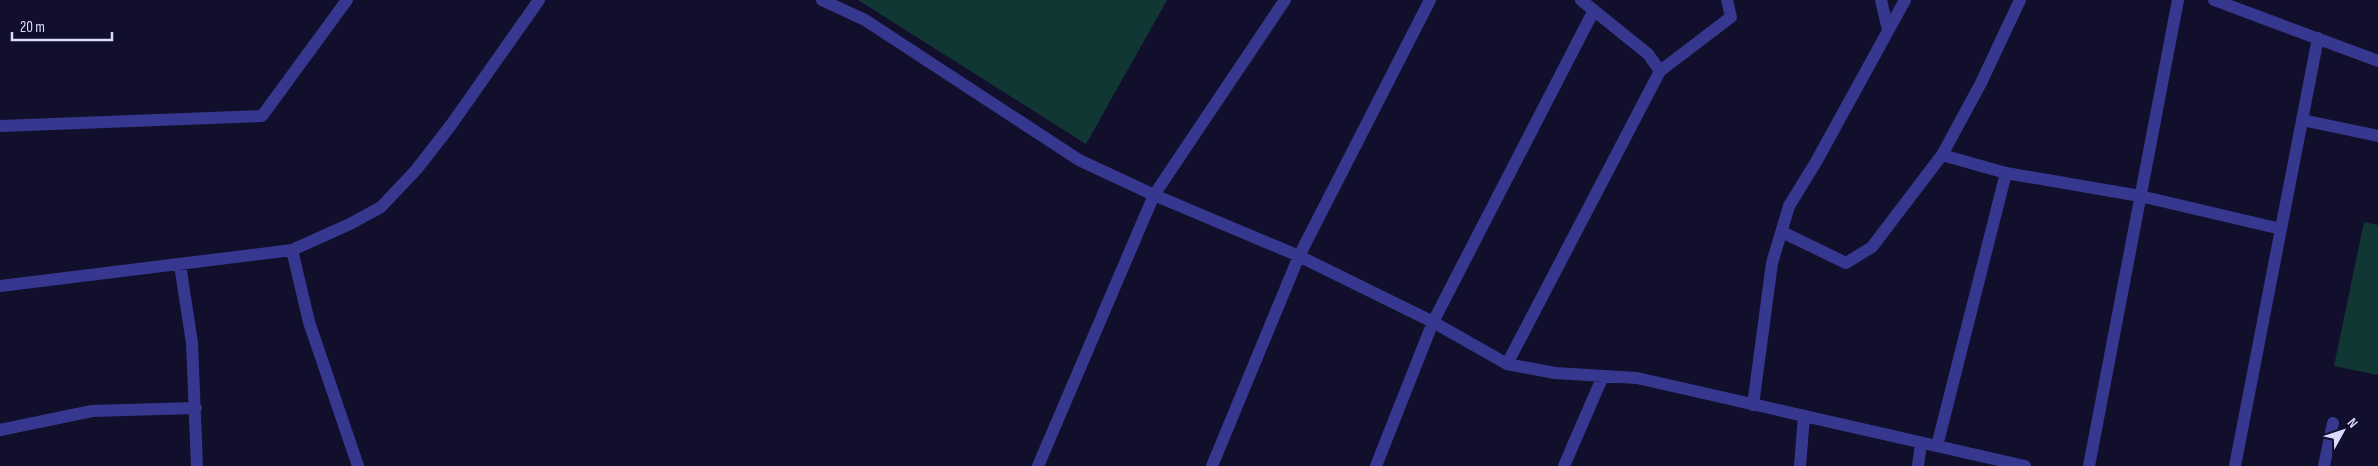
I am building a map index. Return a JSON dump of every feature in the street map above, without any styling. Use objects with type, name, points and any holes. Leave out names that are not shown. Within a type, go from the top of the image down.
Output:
[{"type":"street","points":[[0,126],[262,116],[347,0]]},
{"type":"street","points":[[0,286],[292,250],[350,224],[381,207],[416,170],[451,125],[539,0]]},
{"type":"street","points":[[822,0],[865,20],[1079,160],[1154,195],[1299,256],[1433,322],[1507,364],[1555,373],[1637,378],[2024,466]]},
{"type":"street","points":[[1038,466],[1154,195],[1285,0]]},
{"type":"street","points":[[1212,466],[1299,256],[1430,0]]},
{"type":"street","points":[[1581,0],[1648,54],[1660,71]]},
{"type":"street","points":[[1507,364],[1660,71],[1731,17],[1727,0]]},
{"type":"street","points":[[1881,0],[1888,30]]},
{"type":"street","points":[[1752,405],[1772,263],[1789,206],[1816,162],[1905,0]]},
{"type":"street","points":[[1782,232],[1846,263],[1872,247],[1942,155],[1981,83],[2020,0]]},
{"type":"street","points":[[2089,466],[2178,0]]},
{"type":"street","points":[[2214,0],[2378,61]]},
{"type":"street","points":[[1376,466],[1433,322],[1594,10]]},
{"type":"street","points":[[2235,466],[2318,38]]},
{"type":"street","points":[[2302,120],[2378,136]]},
{"type":"street","points":[[1942,155],[2006,173],[2140,196],[2281,230]]},
{"type":"street","points":[[1936,446],[2006,173]]},
{"type":"street","points":[[292,250],[309,322],[358,466]]},
{"type":"street","points":[[180,265],[192,343],[197,466]]},
{"type":"street","points":[[1564,466],[1603,376]]},
{"type":"street","points":[[0,430],[92,411],[196,408]]},
{"type":"street","points":[[1800,466],[1804,416]]},
{"type":"street","points":[[2324,466],[2333,422]]},
{"type":"street","points":[[1918,466],[1921,443]]},
{"type":"green space","points":[[858,0],[1167,0],[1086,144]]},
{"type":"green space","points":[[2364,222],[2378,225],[2378,375],[2334,366]]}]
